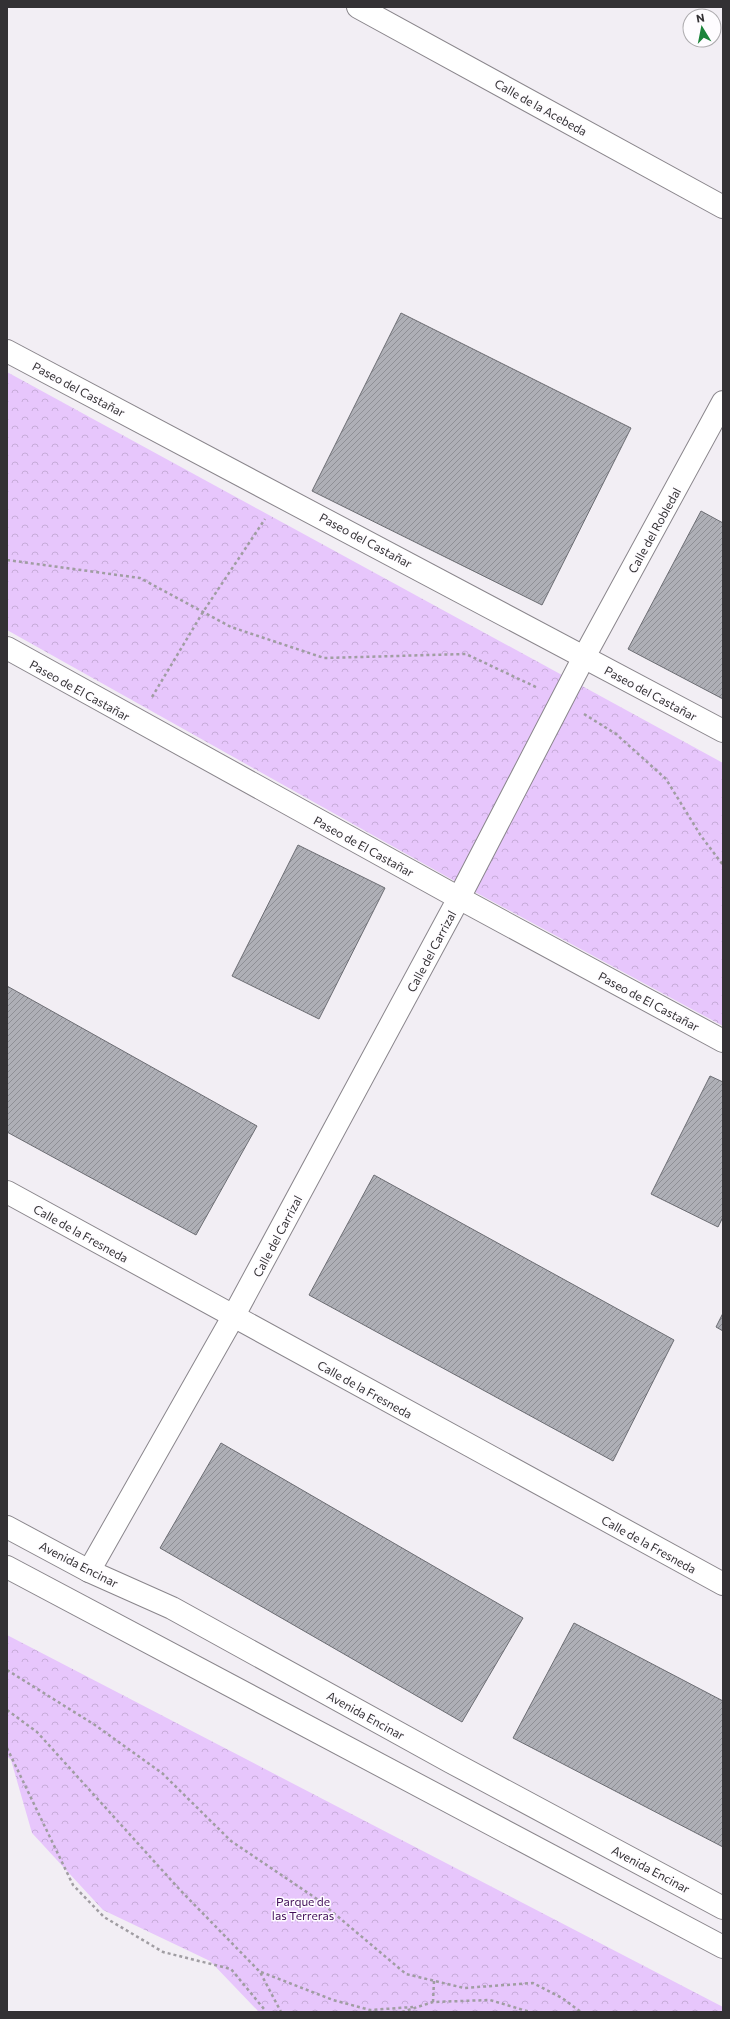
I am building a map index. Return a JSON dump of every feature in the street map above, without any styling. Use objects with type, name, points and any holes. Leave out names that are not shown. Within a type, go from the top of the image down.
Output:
[{"type":"street","name":"Calle de la Acebeda","points":[[358,7],[723,207]]},
{"type":"street","name":"Paseo del Castañar","points":[[7,351],[281,495],[723,731]]},
{"type":"street","name":"Calle del Robledal","points":[[562,700],[723,402]]},
{"type":"street","name":"Paseo de El Castañar","points":[[7,648],[459,898],[723,1040]]},
{"type":"street","name":"Calle del Carrizal","points":[[89,1571],[232,1317],[459,898],[562,700]]},
{"type":"street","name":"Calle de la Fresneda","points":[[7,1192],[232,1317],[723,1584]]},
{"type":"street","name":"Avenida Encinar","points":[[7,1527],[89,1571],[172,1608],[444,1758],[723,1908]]},
{"type":"street","points":[[7,1567],[723,1947]]},
{"type":"path","points":[[137,721],[203,612],[281,495]]},
{"type":"path","points":[[7,560],[140,578],[231,628],[324,658],[466,654],[562,700],[616,734],[666,779],[700,836],[723,865]]},
{"type":"path","points":[[7,1670],[95,1725],[162,1773],[231,1841],[317,1898],[406,1974],[464,1988],[533,1983],[562,1998],[581,2012]]},
{"type":"path","points":[[7,1710],[37,1732],[181,1891],[260,1972],[281,2012]]},
{"type":"path","points":[[7,1748],[73,1885],[99,1912],[104,1917],[163,1952],[231,1969],[265,2012]]},
{"type":"path","points":[[260,1972],[333,2000],[370,2010],[413,2007]]},
{"type":"path","points":[[432,2002],[434,1981]]},
{"type":"path","points":[[402,2012],[413,2007],[432,2002],[490,2000],[530,2012]]},
{"type":"green space","points":[[7,372],[723,763],[723,1026],[451,879],[7,630]]},
{"type":"green space","name":"Parque de las Terreras","points":[[7,1635],[723,2007],[723,2012],[259,2012],[210,1961],[103,1910],[32,1833],[11,1760],[7,1756]]},
{"type":"building","points":[[401,313],[631,428],[542,605],[312,491]]},
{"type":"building","points":[[701,511],[723,523],[723,699],[628,649]]},
{"type":"building","points":[[298,845],[385,888],[319,1019],[232,976]]},
{"type":"building","points":[[7,986],[257,1126],[196,1235],[7,1132]]},
{"type":"building","points":[[710,1076],[723,1082],[723,1217],[718,1227],[651,1194]]},
{"type":"building","points":[[374,1175],[674,1340],[613,1461],[309,1295]]},
{"type":"building","points":[[723,1313],[723,1331],[716,1327]]},
{"type":"building","points":[[221,1443],[523,1618],[462,1722],[160,1548]]},
{"type":"building","points":[[574,1623],[723,1701],[723,1847],[513,1738]]}]
